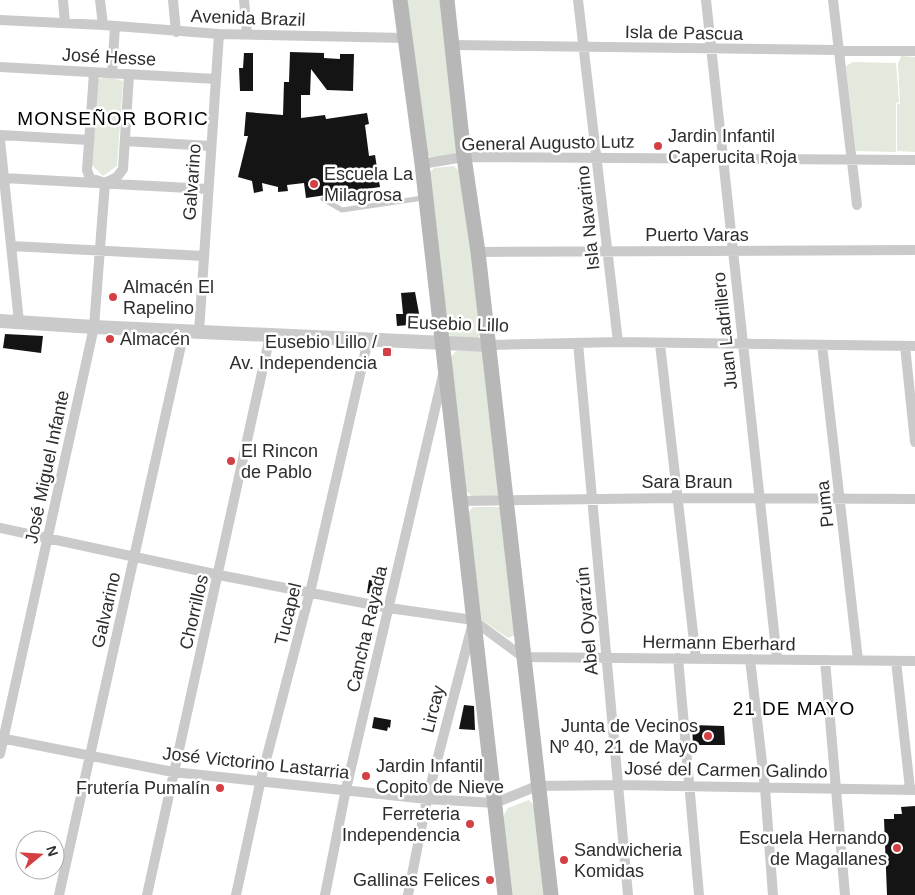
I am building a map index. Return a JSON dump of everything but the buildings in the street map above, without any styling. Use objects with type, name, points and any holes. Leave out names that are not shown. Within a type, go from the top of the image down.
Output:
[{"type":"main road","points":[[400,0],[426,198],[440,343],[505,895]]},
{"type":"main road","points":[[447,0],[464,157],[478,252],[537,786],[551,895]]},
{"type":"street","points":[[63,0],[65,23]]},
{"type":"street","points":[[100,0],[103,24]]},
{"type":"street","points":[[173,0],[176,32]]},
{"type":"street","points":[[244,0],[247,34]]},
{"type":"street","name":"Isla Navarino","points":[[578,0],[598,158],[618,342]]},
{"type":"street","name":"Juan Ladrillero","points":[[706,0],[725,158],[733,252],[777,659]]},
{"type":"street","points":[[833,0],[858,204]]},
{"type":"street","name":"Avenida Brazil","points":[[0,20],[103,24],[176,32],[219,34],[405,38]]},
{"type":"street","points":[[112,74],[115,26]]},
{"type":"street","name":"Galvarino","points":[[199,332],[219,34]]},
{"type":"street","name":"Isla de Pascua","points":[[452,45],[711,50],[915,51]]},
{"type":"street","name":"José Hesse","points":[[0,67],[216,79]]},
{"type":"street","points":[[94,73],[87,170],[90,178],[105,183],[117,177],[123,169],[129,74]]},
{"type":"street","points":[[0,135],[89,140]]},
{"type":"street","points":[[0,140],[19,322]]},
{"type":"street","points":[[125,141],[211,146]]},
{"type":"street","name":"General Augusto Lutz","points":[[422,164],[464,157],[915,160]]},
{"type":"street","points":[[3,178],[208,188]]},
{"type":"street","name":"José Miguel Infante","points":[[0,754],[49,539],[94,327],[105,183]]},
{"type":"street","points":[[10,246],[204,256]]},
{"type":"street","name":"Puerto Varas","points":[[478,252],[915,250]]},
{"type":"street","name":"Eusebio Lillo","points":[[0,322],[488,345],[618,342],[910,346]]},
{"type":"street","name":"Galvarino","points":[[59,895],[184,332]]},
{"type":"street","name":"Chorrillos","points":[[147,895],[219,575],[270,336]]},
{"type":"street","name":"Tucapel","points":[[236,895],[261,782],[310,593],[368,340]]},
{"type":"street","name":"Abel Oyarzún","points":[[578,343],[628,895]]},
{"type":"street","points":[[660,344],[676,498],[696,658]]},
{"type":"street","name":"Puma","points":[[822,345],[858,660]]},
{"type":"street","points":[[910,346],[915,442]]},
{"type":"street","name":"Cancha Rayada","points":[[325,895],[346,789],[444,372]]},
{"type":"street","name":"Sara Braun","points":[[459,501],[676,498],[915,500]]},
{"type":"street","points":[[0,528],[310,593],[388,608],[473,620],[523,657]]},
{"type":"street","name":"Lircay","points":[[408,895],[427,799],[473,620]]},
{"type":"street","name":"Hermann Eberhard","points":[[523,657],[915,661]]},
{"type":"street","points":[[678,658],[700,895]]},
{"type":"street","points":[[750,659],[765,788],[774,895]]},
{"type":"street","points":[[825,660],[845,895]]},
{"type":"street","points":[[896,661],[912,790]]},
{"type":"street","name":"José Victorino Lastarria","points":[[2,739],[174,772],[427,799],[495,804],[537,786]]},
{"type":"street","name":"José del Carmen Galindo","points":[[537,786],[619,785],[912,790]]},
{"type":"lane","points":[[323,199],[342,210],[426,198]]},
{"type":"shaded area","points":[[407,0],[441,0],[460,148],[455,155],[431,158],[425,152]]},
{"type":"shaded area","points":[[901,56],[915,57],[915,152],[897,151],[897,104],[900,104],[898,64]]},
{"type":"shaded area","points":[[853,62],[896,63],[899,102],[896,103],[896,152],[856,151],[846,66]]},
{"type":"shaded area","points":[[110,77],[123,81],[117,166],[103,176],[91,164],[98,79]]},
{"type":"shaded area","points":[[454,166],[460,172],[483,331],[478,338],[453,339],[447,332],[428,175],[434,168]]},
{"type":"shaded area","points":[[456,351],[481,351],[486,359],[501,493],[495,497],[472,496],[465,490],[451,357]]},
{"type":"shaded area","points":[[473,507],[500,507],[517,634],[508,638],[482,620],[478,612],[467,514]]},
{"type":"shaded area","points":[[529,800],[535,806],[547,895],[511,895],[502,818],[508,808]]},
{"type":"place","name":"Jardin Infantil Caperucita Roja","points":[[658,146]]},
{"type":"place","name":"Escuela La Milagrosa","points":[[314,184]]},
{"type":"place","name":"Almacén El Rapelino","points":[[113,297]]},
{"type":"place","name":"Almacén","points":[[110,339]]},
{"type":"place","name":"Eusebio Lillo / Av. Independencia","points":[[387,352]]},
{"type":"place","name":"El Rincon de Pablo","points":[[231,461]]},
{"type":"place","name":"Junta de Vecinos Nº 40, 21 de Mayo","points":[[708,736]]},
{"type":"place","name":"Jardin Infantil Copito de Nieve","points":[[366,776]]},
{"type":"place","name":"Frutería Pumalín","points":[[220,788]]},
{"type":"place","name":"Ferreteria Independencia","points":[[470,824]]},
{"type":"place","name":"Escuela Hernando de Magallanes","points":[[897,848]]},
{"type":"place","name":"Sandwicheria Komidas","points":[[564,860]]},
{"type":"place","name":"Gallinas Felices","points":[[490,880]]},
{"type":"district","name":"MONSEÑOR BORIC","points":[[113,118]]},
{"type":"district","name":"21 DE MAYO","points":[[794,708]]}]
